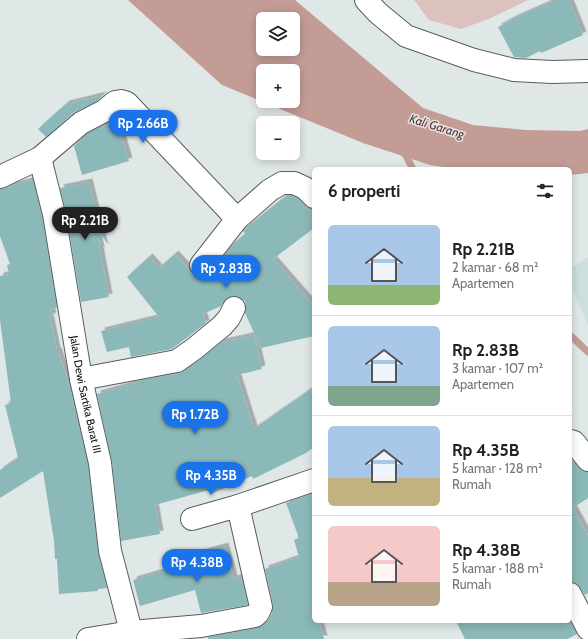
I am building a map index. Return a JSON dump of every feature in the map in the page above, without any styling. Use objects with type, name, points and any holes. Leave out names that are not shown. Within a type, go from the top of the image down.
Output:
[{"type":"street","points":[[366,0],[378,14],[406,36],[474,60],[514,70],[552,72],[588,71]]},
{"type":"street","points":[[0,177],[40,158],[82,123],[104,111],[115,102],[121,101],[127,103],[237,219]]},
{"type":"street","name":"Jalan Dewi Sartika Barat III","points":[[40,158],[54,214],[81,380],[100,463],[110,551],[132,636]]},
{"type":"street","points":[[202,264],[237,219],[270,190],[282,183],[294,183],[305,188],[312,195]]},
{"type":"street","points":[[81,380],[177,361],[222,326],[229,318],[234,308]]},
{"type":"street","points":[[572,442],[574,442],[588,460]]},
{"type":"street","points":[[192,519],[238,506],[312,481]]},
{"type":"street","points":[[88,639],[132,636],[201,626],[251,617],[258,612],[261,607],[238,506]]},
{"type":"street","points":[[572,598],[588,629]]},
{"type":"shaded area","points":[[414,0],[528,0],[489,19],[461,29],[429,20]]},
{"type":"shaded area","points":[[588,257],[588,325],[572,289],[572,268]]},
{"type":"water","name":"Kali Garang","points":[[128,0],[295,0],[423,108],[473,125],[526,130],[580,131],[588,129],[588,173],[572,175],[572,167],[444,167],[430,165],[363,143],[278,108],[300,108],[300,64],[256,64],[256,99],[222,85]]},
{"type":"building","points":[[556,0],[569,0],[583,35],[541,53],[540,51],[526,58],[514,57],[498,27]]},
{"type":"building","points":[[103,95],[97,101],[73,113],[46,137],[38,129],[66,104]]},
{"type":"building","points":[[109,122],[112,133],[120,131],[129,161],[82,175],[74,146],[88,133]]},
{"type":"building","points":[[33,180],[42,217],[57,308],[51,309],[53,316],[50,317],[57,351],[70,387],[88,465],[98,552],[107,588],[98,589],[98,591],[59,594],[57,559],[55,559],[54,541],[43,471],[0,498],[0,470],[18,458],[5,405],[11,403],[0,320],[0,276],[9,274],[7,265],[10,264],[0,236],[0,189]]},
{"type":"building","points":[[89,182],[105,248],[98,239],[109,297],[81,302],[66,212],[60,188]]},
{"type":"building","points":[[286,196],[298,198],[312,214],[312,230],[273,259],[312,304],[312,336],[261,348],[245,313],[245,301],[239,297],[233,296],[227,298],[221,306],[203,314],[206,323],[172,349],[131,357],[129,347],[107,352],[101,331],[159,317],[127,277],[149,257],[159,268],[175,254],[196,277],[206,276],[211,273],[231,246],[245,234],[243,231]]},
{"type":"building","points":[[254,335],[262,369],[237,375],[254,429],[312,388],[312,448],[306,453],[253,479],[252,476],[211,494],[209,490],[155,505],[160,534],[121,541],[112,462],[97,394],[137,383],[136,381],[180,373],[201,359],[222,342]]},
{"type":"building","points":[[572,460],[578,468],[588,472],[588,498],[573,508],[588,535],[588,593],[585,595],[577,584],[572,583]]},
{"type":"building","points":[[312,494],[312,623],[320,623],[324,639],[208,639],[208,637],[257,628],[267,622],[272,613],[273,605],[265,569],[299,557],[294,540],[299,538],[286,503]]},
{"type":"building","points":[[225,546],[234,579],[241,577],[248,605],[201,613],[195,590],[140,606],[133,580],[188,564],[186,557]]},
{"type":"building","points":[[457,623],[571,623],[577,634],[567,639],[465,639]]},
{"type":"waterway","points":[[403,150],[412,167]]},
{"type":"waterway","points":[[572,337],[588,352]]}]
